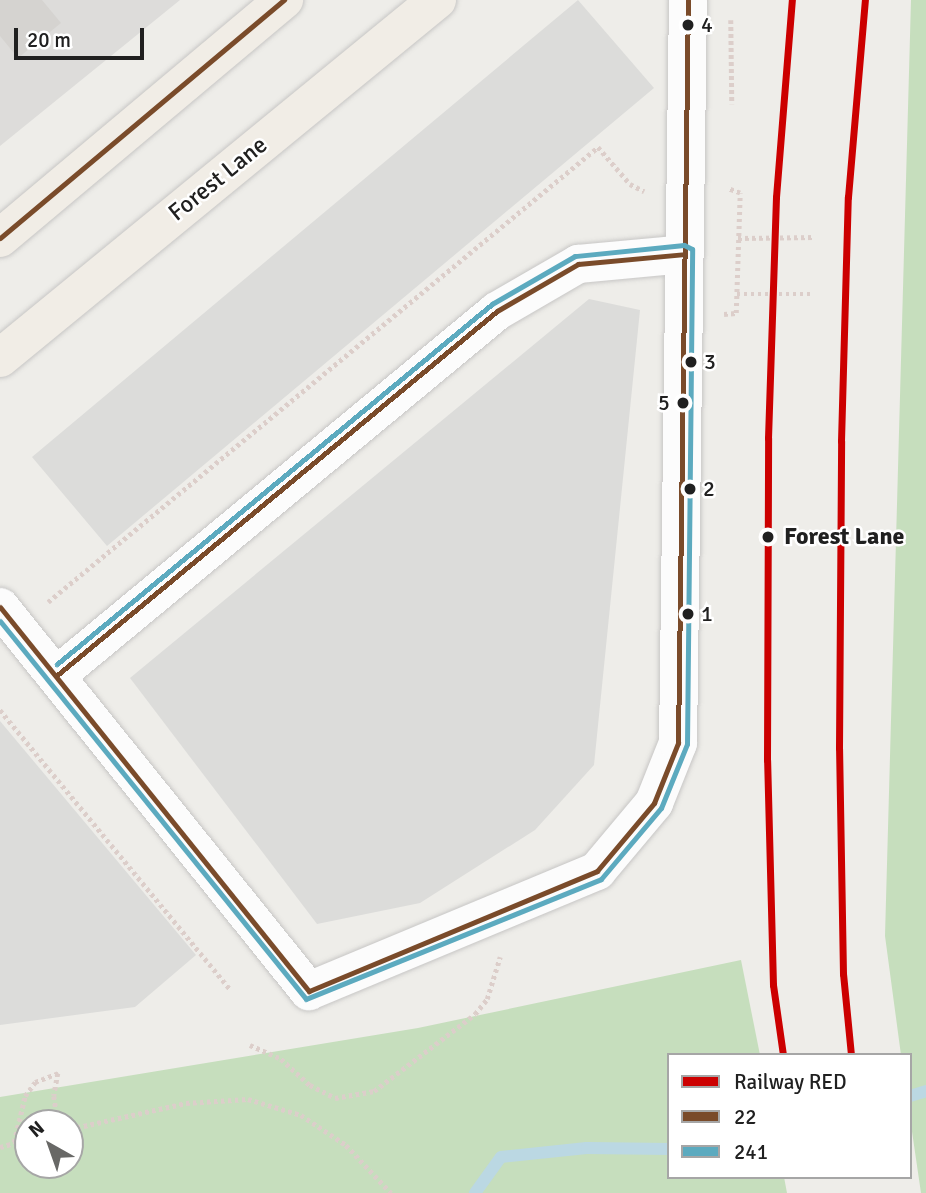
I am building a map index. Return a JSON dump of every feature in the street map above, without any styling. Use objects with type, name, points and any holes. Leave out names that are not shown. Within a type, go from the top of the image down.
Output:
[{"type":"main road","points":[[0,238],[284,0]]},
{"type":"main road","name":"Forest Lane","points":[[0,358],[437,0]]},
{"type":"lane","points":[[7,616],[309,991],[494,930],[597,871],[654,803],[678,743],[688,0]]},
{"type":"lane","points":[[56,676],[497,311],[578,264],[685,254]]},
{"type":"path","points":[[7,616],[52,599],[598,147],[630,184],[657,194],[729,193]]},
{"type":"path","points":[[738,237],[816,237]]},
{"type":"path","points":[[737,294],[812,294]]},
{"type":"path","points":[[0,710],[230,989]]},
{"type":"path","points":[[250,1045],[281,1059],[310,1085],[335,1098],[374,1091],[475,1014],[487,999],[494,930]]},
{"type":"path","points":[[22,1109],[25,1096],[35,1082],[58,1073],[54,1096],[56,1109]]},
{"type":"path","points":[[84,1126],[186,1103],[248,1099],[301,1115],[346,1145],[391,1193]]},
{"type":"path","points":[[0,1147],[14,1142]]},
{"type":"shaded area","points":[[0,0],[180,0],[0,146]]},
{"type":"shaded area","points":[[578,0],[654,88],[107,546],[32,457]]},
{"type":"shaded area","points":[[589,299],[640,310],[594,765],[535,830],[420,903],[317,924],[130,678]]},
{"type":"shaded area","points":[[0,721],[196,955],[135,1007],[0,1025]]},
{"type":"green space","points":[[911,0],[926,0],[926,1193],[921,1193],[912,1132],[912,1053],[901,1053],[885,936]]},
{"type":"green space","points":[[741,960],[760,1053],[667,1053],[667,1179],[784,1179],[787,1193],[0,1193],[0,1097],[418,1028]]},
{"type":"building","points":[[0,0],[42,0],[61,23],[18,58],[0,36]]},
{"type":"waterway","points":[[912,1095],[926,1091]]},
{"type":"waterway","points":[[475,1193],[501,1157],[587,1148],[667,1149]]},
{"type":"rail line","name":"RED","points":[[783,1053],[773,985],[767,760],[768,438],[776,197],[792,0]]},
{"type":"rail line","name":"RED","points":[[851,1053],[843,974],[839,748],[841,441],[848,197],[865,0]]},
{"type":"transit line","name":"22","points":[[0,238],[284,0]]},
{"type":"transit line","name":"22","points":[[309,991],[597,871],[654,803],[678,743],[688,0]]},
{"type":"transit line","name":"241","points":[[0,621],[306,999],[601,879],[661,808],[687,744],[692,249],[684,245],[575,256],[492,304],[57,664]]},
{"type":"transit line","name":"22","points":[[56,676],[497,311],[578,264],[685,254]]},
{"type":"transit line","name":"22","points":[[0,607],[309,991]]},
{"type":"place","name":"4","points":[[688,25]]},
{"type":"place","name":"3","points":[[691,362]]},
{"type":"place","name":"5","points":[[683,403]]},
{"type":"place","name":"2","points":[[690,489]]},
{"type":"place","name":"Forest Lane","points":[[768,537]]},
{"type":"place","name":"1","points":[[688,614]]}]
